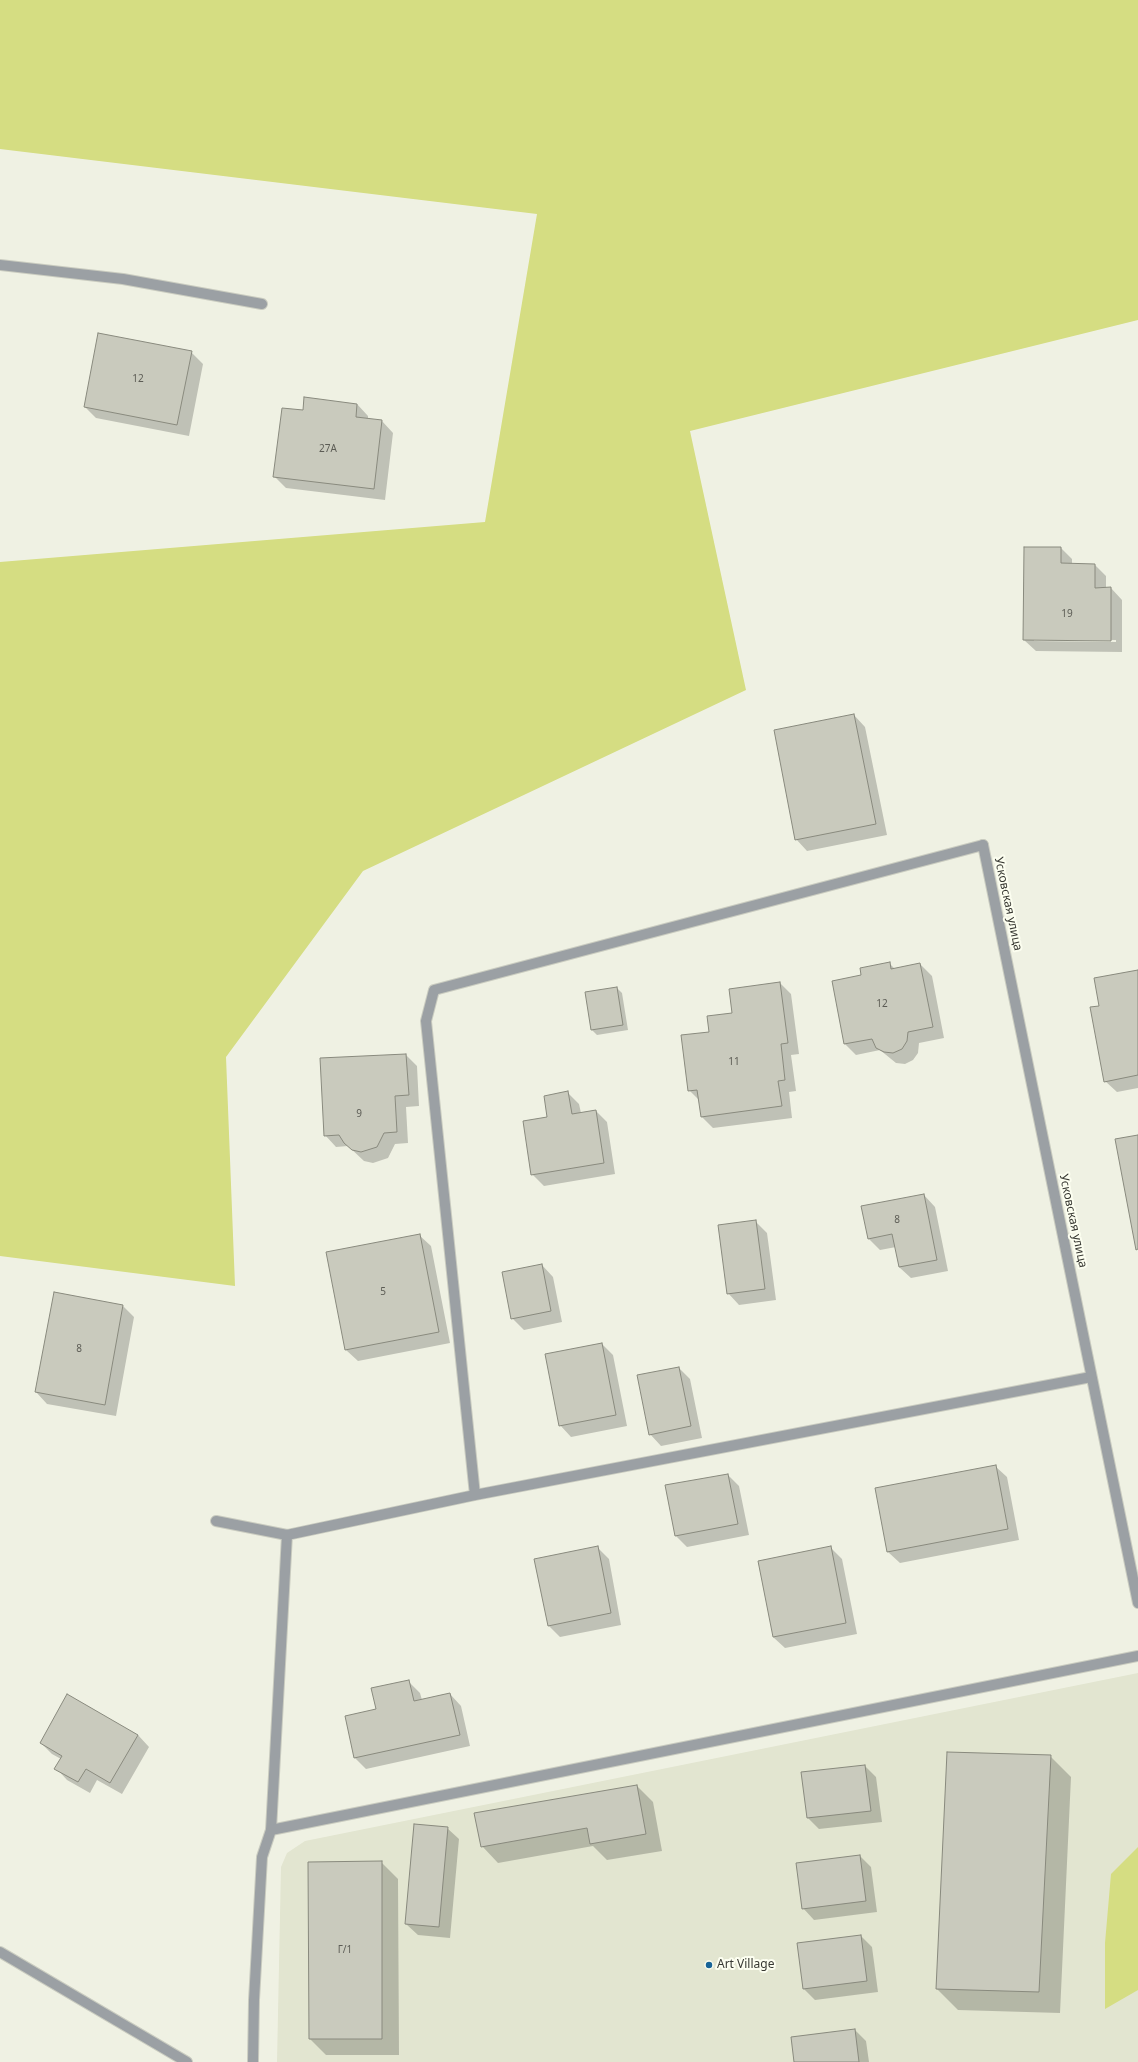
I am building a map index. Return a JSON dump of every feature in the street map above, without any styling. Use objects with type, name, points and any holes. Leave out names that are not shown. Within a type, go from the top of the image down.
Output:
[{"type":"street","points":[[0,264],[123,279],[262,304]]},
{"type":"street","name":"Усковская улица","points":[[475,1495],[426,1021],[434,990],[983,845],[1138,1603]]},
{"type":"street","points":[[216,1522],[287,1535],[475,1495],[1092,1376]]},
{"type":"street","points":[[253,2062],[254,2000],[262,1857],[271,1830],[287,1535]]},
{"type":"street","points":[[271,1830],[1138,1656]]},
{"type":"street","points":[[0,1952],[187,2062]]},
{"type":"shaded area","name":"Art Village","points":[[1138,1673],[1138,2062],[277,2062],[281,1867],[287,1853],[305,1841]]},
{"type":"green space","points":[[0,0],[1138,0],[1138,320],[690,431],[746,690],[363,871],[226,1057],[235,1286],[0,1256],[0,562],[485,522],[537,214],[0,149]]},
{"type":"green space","points":[[1138,1847],[1138,1990],[1105,2009],[1105,1943],[1111,1874]]},
{"type":"building","points":[[98,333],[192,351],[177,425],[84,407]]},
{"type":"building","points":[[304,397],[357,404],[356,417],[382,420],[374,489],[273,477],[282,408],[303,410]]},
{"type":"building","points":[[1024,547],[1061,547],[1061,563],[1095,564],[1095,588],[1111,587],[1111,641],[1023,640]]},
{"type":"building","points":[[854,714],[876,824],[795,840],[774,730]]},
{"type":"building","points":[[890,962],[891,969],[920,963],[933,1027],[908,1032],[907,1041],[902,1049],[893,1053],[884,1052],[876,1048],[872,1039],[844,1044],[832,981],[861,975],[860,968]]},
{"type":"building","points":[[1138,970],[1138,1075],[1104,1082],[1090,1007],[1099,1006],[1094,978]]},
{"type":"building","points":[[780,982],[788,1043],[781,1044],[785,1080],[778,1081],[782,1106],[701,1117],[697,1090],[688,1091],[681,1035],[709,1032],[707,1016],[732,1013],[729,989]]},
{"type":"building","points":[[617,987],[623,1025],[591,1030],[585,992]]},
{"type":"building","points":[[406,1054],[409,1095],[395,1096],[397,1132],[384,1133],[377,1147],[361,1152],[352,1150],[344,1143],[339,1135],[324,1136],[320,1058]]},
{"type":"building","points":[[568,1091],[572,1114],[596,1110],[604,1163],[531,1175],[523,1121],[547,1117],[544,1096]]},
{"type":"building","points":[[1138,1135],[1138,1249],[1136,1250],[1115,1139]]},
{"type":"building","points":[[924,1194],[937,1260],[899,1267],[892,1234],[868,1239],[861,1206]]},
{"type":"building","points":[[756,1220],[765,1289],[727,1294],[718,1225]]},
{"type":"building","points":[[420,1234],[439,1332],[345,1350],[326,1252]]},
{"type":"building","points":[[542,1264],[551,1311],[511,1319],[502,1272]]},
{"type":"building","points":[[54,1292],[123,1305],[105,1405],[35,1392]]},
{"type":"building","points":[[602,1343],[616,1415],[559,1426],[545,1354]]},
{"type":"building","points":[[679,1367],[691,1426],[649,1435],[637,1375]]},
{"type":"building","points":[[996,1465],[1008,1529],[887,1552],[875,1488]]},
{"type":"building","points":[[728,1474],[738,1524],[675,1536],[665,1485]]},
{"type":"building","points":[[598,1546],[611,1613],[548,1626],[534,1559]]},
{"type":"building","points":[[831,1546],[846,1623],[773,1637],[758,1561]]},
{"type":"building","points":[[409,1680],[414,1701],[450,1693],[460,1735],[354,1758],[345,1716],[376,1709],[371,1688]]},
{"type":"building","points":[[67,1694],[138,1735],[110,1783],[86,1769],[78,1782],[54,1769],[62,1756],[40,1743]]},
{"type":"building","points":[[947,1752],[1051,1755],[1039,1992],[936,1989]]},
{"type":"building","points":[[865,1765],[871,1811],[807,1818],[801,1772]]},
{"type":"building","points":[[637,1785],[646,1834],[590,1844],[587,1828],[481,1847],[474,1813]]},
{"type":"building","points":[[414,1824],[448,1827],[439,1927],[405,1924]]},
{"type":"building","points":[[860,1855],[866,1901],[802,1909],[796,1863]]},
{"type":"building","points":[[382,1861],[382,2039],[309,2039],[308,1862]]},
{"type":"building","points":[[861,1935],[867,1981],[803,1989],[797,1943]]},
{"type":"building","points":[[855,2029],[859,2062],[794,2062],[791,2037]]},
{"type":"place","name":"Art Village","points":[[709,1965]]}]
